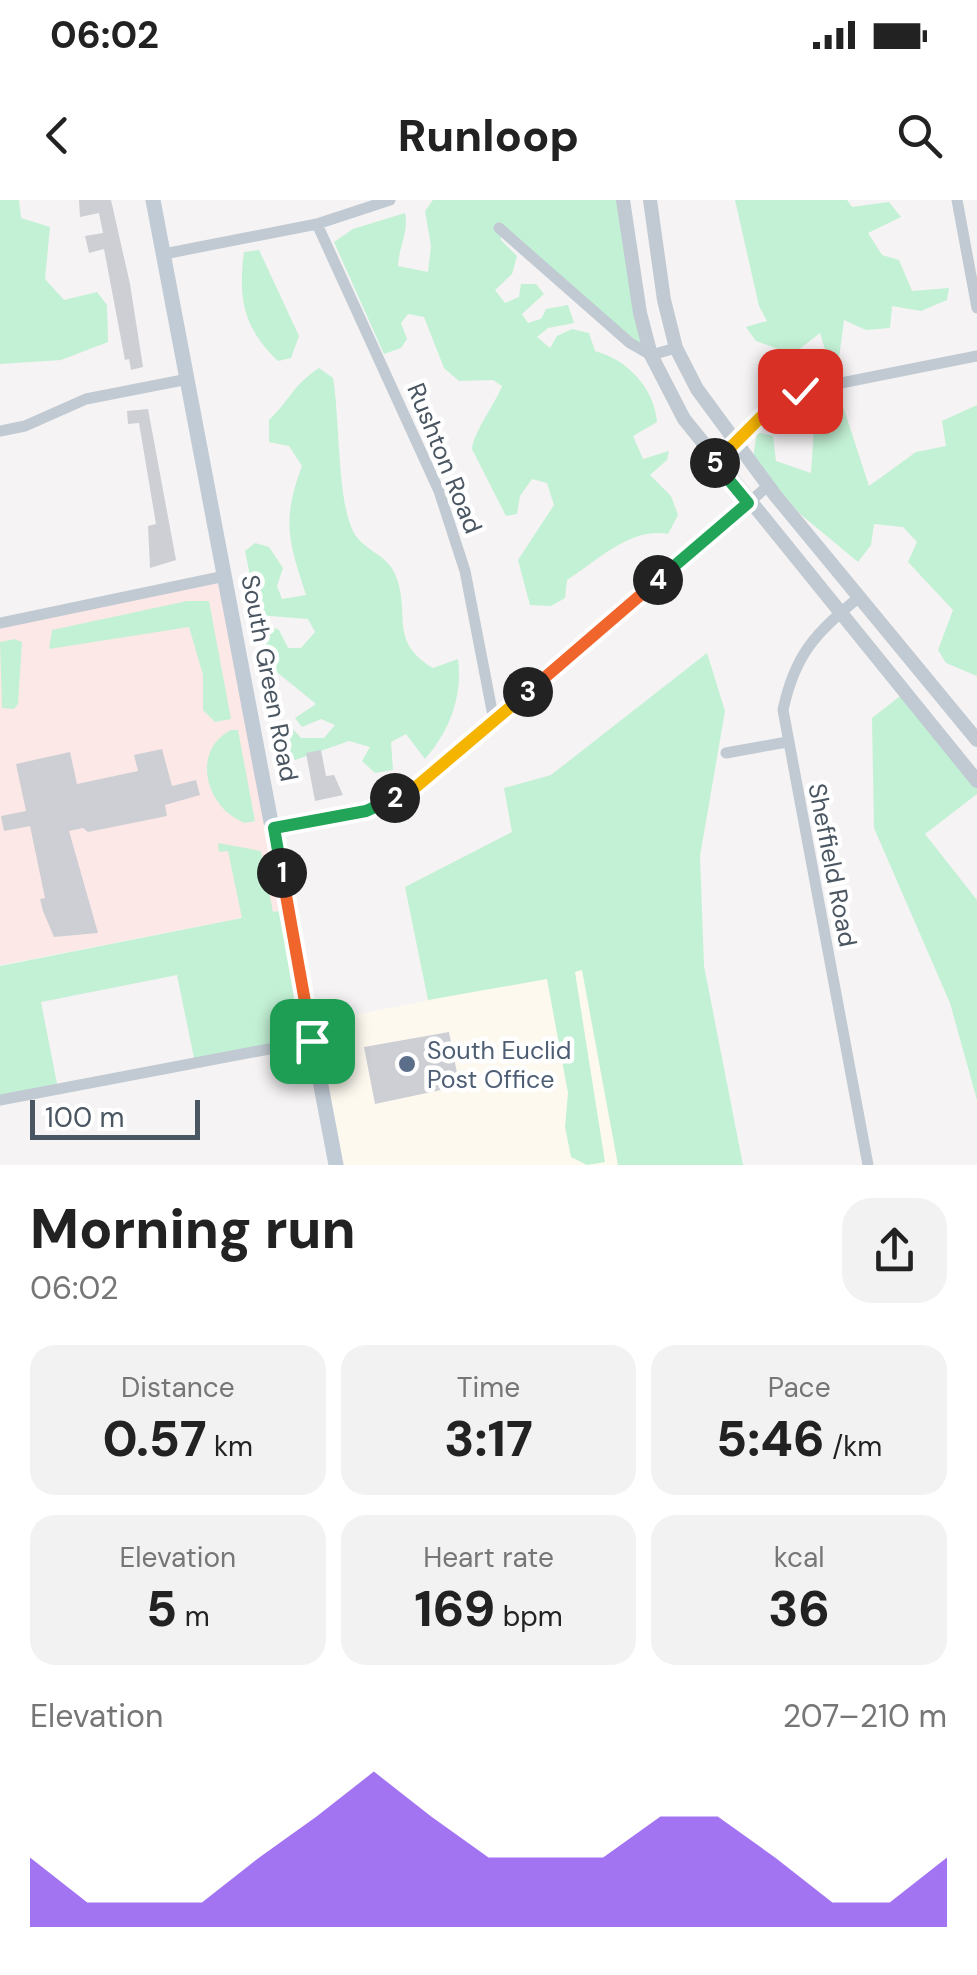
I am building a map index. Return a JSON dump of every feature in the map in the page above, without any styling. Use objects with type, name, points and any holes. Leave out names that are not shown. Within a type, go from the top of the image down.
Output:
[{"type":"main road","name":"South Green Road","points":[[153,200],[336,1165]]},
{"type":"street","points":[[164,254],[317,224],[390,200]]},
{"type":"street","points":[[623,200],[634,283],[651,355],[684,419],[714,462],[977,781]]},
{"type":"street","points":[[650,200],[661,283],[676,348],[697,389],[768,486],[977,740]]},
{"type":"street","points":[[957,200],[977,308]]},
{"type":"street","name":"Rushton Road","points":[[317,224],[439,492],[465,571],[494,721]]},
{"type":"street","points":[[499,228],[619,334],[651,355],[676,348]]},
{"type":"street","points":[[714,462],[800,391],[977,356]]},
{"type":"street","points":[[0,431],[25,426],[86,398],[188,379]]},
{"type":"street","points":[[274,828],[366,811],[410,792],[768,486]]},
{"type":"street","points":[[0,623],[224,576]]},
{"type":"street","name":"Sheffield Road","points":[[858,598],[814,635],[791,674],[783,710],[868,1165]]},
{"type":"street","points":[[726,752],[787,742]]},
{"type":"street","points":[[0,1100],[312,1041]]},
{"type":"shaded area","points":[[225,576],[288,909],[0,965],[0,623]]},
{"type":"shaded area","points":[[582,970],[618,1165],[336,1165],[308,1024]]},
{"type":"green space","points":[[0,200],[19,200],[21,218],[50,227],[45,279],[64,300],[97,292],[107,305],[108,342],[61,360],[0,364]]},
{"type":"green space","points":[[433,200],[623,200],[651,355],[500,230],[501,240],[517,256],[512,274],[495,290],[505,303],[519,297],[521,284],[536,284],[544,294],[522,314],[528,323],[541,319],[546,309],[568,305],[574,323],[548,328],[537,337],[550,348],[557,336],[572,329],[589,333],[595,351],[628,368],[645,387],[657,422],[633,436],[643,459],[669,451],[667,460],[650,475],[671,496],[678,515],[668,534],[654,533],[628,540],[567,580],[565,598],[551,606],[530,605],[518,560],[554,505],[547,483],[532,479],[520,496],[517,514],[506,516],[472,449],[502,386],[493,380],[459,381],[444,368],[424,317],[408,314],[401,323],[407,339],[401,348],[384,354],[334,242],[353,229],[405,213],[398,266],[428,272],[431,246],[425,211]]},
{"type":"green space","points":[[735,200],[847,200],[852,207],[889,202],[901,217],[868,233],[882,255],[899,260],[912,291],[949,288],[947,300],[921,311],[892,306],[890,328],[866,330],[844,320],[838,366],[829,363],[820,333],[793,354],[809,367],[774,388],[768,373],[783,368],[784,351],[756,341],[746,327],[767,321],[759,306]]},
{"type":"green space","points":[[259,250],[299,336],[291,358],[278,361],[257,336],[246,311],[242,284],[244,252]]},
{"type":"green space","points":[[319,368],[333,378],[341,479],[353,531],[395,574],[405,636],[419,658],[433,668],[458,659],[456,699],[448,725],[434,748],[425,759],[406,734],[391,742],[393,770],[375,773],[362,761],[370,747],[349,741],[295,760],[283,748],[284,719],[301,738],[324,738],[335,725],[321,719],[302,727],[295,718],[316,704],[273,669],[259,621],[279,630],[288,648],[301,648],[315,632],[308,619],[258,615],[245,551],[255,543],[269,547],[283,568],[277,586],[282,599],[306,595],[290,531],[291,502],[302,466],[289,446],[269,442],[269,420]]},
{"type":"green space","points":[[841,400],[869,486],[916,452],[946,446],[942,421],[977,405],[977,676],[946,663],[938,650],[953,610],[908,562],[917,542],[903,527],[874,524],[871,545],[858,562],[799,513],[753,458],[757,432],[773,436],[776,461],[811,473],[814,429],[778,424],[797,411]]},
{"type":"green space","points":[[187,601],[209,601],[231,719],[215,722],[203,710],[203,675],[189,627],[49,649],[52,630]]},
{"type":"green space","points":[[0,642],[22,642],[18,704],[14,709],[2,708]]},
{"type":"green space","points":[[707,653],[725,711],[700,856],[704,966],[743,1165],[618,1165],[582,970],[575,972],[605,1162],[587,1165],[571,1157],[565,1127],[568,1093],[547,979],[428,1000],[405,887],[512,832],[504,788],[551,775]]},
{"type":"green space","points":[[904,693],[977,781],[977,794],[925,834],[977,900],[977,1100],[950,1003],[874,828],[872,718]]},
{"type":"green space","points":[[231,730],[238,730],[255,821],[245,823],[232,816],[221,806],[208,779],[210,751]]},
{"type":"green space","points":[[218,843],[261,851],[273,912],[288,909],[311,1041],[195,1063],[177,975],[41,1002],[58,1089],[0,1100],[0,966],[242,918],[228,851],[219,852]]},
{"type":"building","points":[[79,200],[111,200],[143,367],[131,370],[129,359],[125,360],[104,249],[89,253],[85,236],[103,233],[99,213],[80,217]]},
{"type":"building","points":[[148,409],[176,560],[150,568],[148,526],[156,524],[139,423],[128,424],[127,411]]},
{"type":"building","points":[[162,749],[172,786],[196,780],[200,795],[165,805],[167,816],[88,832],[83,828],[69,831],[98,933],[54,937],[40,899],[45,898],[30,826],[4,831],[1,816],[26,811],[16,764],[70,752],[77,784],[138,771],[134,755]]},
{"type":"building","points":[[321,750],[326,776],[334,775],[343,795],[315,801],[306,753]]},
{"type":"building","points":[[449,1032],[457,1073],[452,1073],[455,1087],[375,1104],[364,1047]]},
{"type":"place","name":"South Euclid Post Office","points":[[407,1064]]},
{"type":"route","points":[[312,1041],[274,828],[366,811],[410,792],[748,503],[714,462],[762,416],[800,391]]}]
